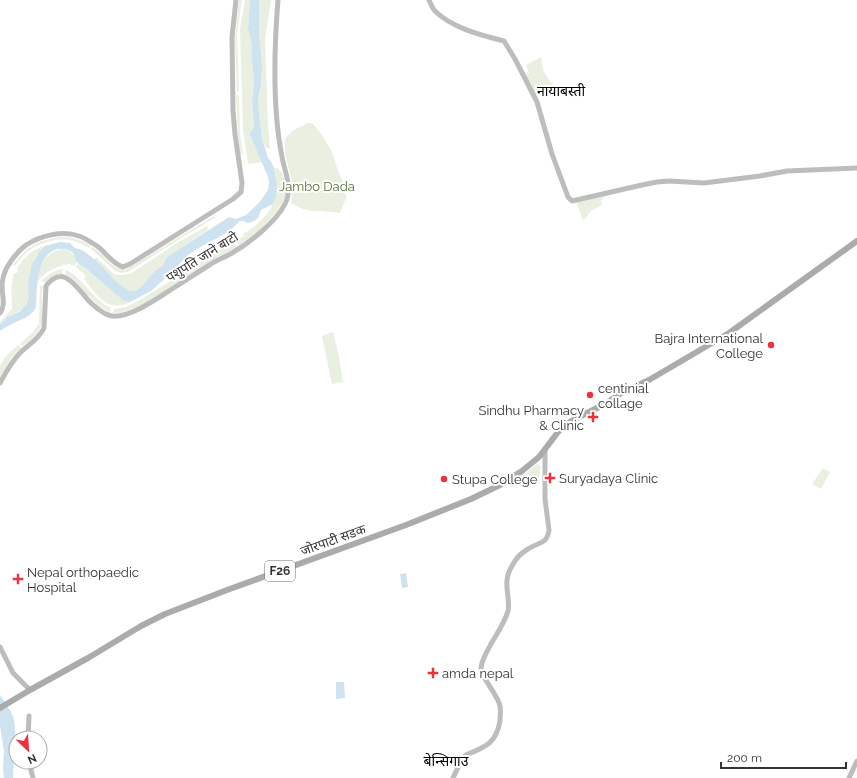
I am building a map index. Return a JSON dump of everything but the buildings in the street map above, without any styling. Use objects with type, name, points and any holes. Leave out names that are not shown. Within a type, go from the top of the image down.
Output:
[{"type":"main road","points":[[0,313],[4,304],[2,287],[5,272],[17,254],[31,242],[54,235],[66,234],[79,236],[102,250],[116,264],[123,267],[213,213],[239,195],[242,189],[242,183],[235,134],[232,52],[236,0]]},
{"type":"main road","name":"पशुपति जाने बाटो","points":[[0,383],[13,360],[36,339],[44,328],[46,286],[51,281],[61,277],[67,278],[91,303],[106,314],[112,316],[124,314],[138,309],[157,299],[239,248],[267,226],[280,212],[287,200],[289,188],[279,142],[277,122],[275,49],[278,0]]},
{"type":"main road","points":[[429,0],[434,11],[469,32],[504,41],[516,60],[537,102],[552,154],[568,197],[572,201],[642,184],[657,182],[669,181],[704,183],[787,171],[857,168]]},
{"type":"main road","name":"F26","points":[[545,450],[563,426],[621,393],[649,380],[730,333],[857,240]]},
{"type":"main road","points":[[453,778],[463,758],[466,755],[489,744],[494,740],[498,730],[500,706],[480,669],[485,654],[501,626],[508,610],[509,603],[507,581],[512,565],[522,553],[544,541],[548,535],[549,530],[545,491],[545,450]]},
{"type":"main road","name":"जोरपाटी सडक","points":[[27,691],[88,658],[141,626],[165,614],[406,525],[468,500],[512,478],[539,457],[545,450]]},
{"type":"main road","points":[[0,647],[13,673],[27,691]]},
{"type":"main road","name":"F26","points":[[0,708],[27,691]]},
{"type":"main road","points":[[28,730],[29,716]]},
{"type":"main road","points":[[849,778],[857,761]]},
{"type":"green space","points":[[239,0],[242,0],[237,34],[239,91],[237,92],[235,38]]},
{"type":"green space","points":[[245,0],[250,0],[248,28],[252,45],[251,51],[254,81],[252,101],[254,127],[250,135],[262,162],[248,164],[243,130],[240,29]]},
{"type":"green space","points":[[259,0],[271,0],[265,39],[270,148],[266,148],[262,138],[258,101],[261,91],[262,65],[259,32]]},
{"type":"green space","points":[[541,57],[543,70],[559,92],[536,94],[524,75],[529,73],[526,65]]},
{"type":"green space","points":[[236,95],[239,95],[240,134],[243,154],[240,155],[238,134]]},
{"type":"green space","name":"Jambo Dada","points":[[308,123],[313,124],[322,135],[332,152],[345,186],[346,198],[340,213],[312,211],[303,209],[291,203],[293,187],[285,153],[285,139],[292,131]]},
{"type":"green space","points":[[274,168],[277,168],[284,177],[285,195],[281,206],[271,219],[239,246],[236,241],[244,236],[243,234],[254,227],[270,210],[276,196],[276,177]]},
{"type":"green space","points":[[603,195],[604,199],[601,200],[602,205],[591,211],[583,221],[576,201]]},
{"type":"green space","points":[[214,216],[215,218],[128,272],[121,273],[115,271],[91,249],[92,247],[101,253],[115,267],[125,270]]},
{"type":"green space","points":[[207,226],[209,229],[167,257],[162,266],[155,271],[136,291],[131,291],[117,282],[95,259],[96,257],[114,274],[130,274],[180,241]]},
{"type":"green space","points":[[62,237],[77,239],[91,245],[89,248],[73,241],[63,239],[53,240],[34,247],[20,259],[15,266],[13,265],[18,258],[34,245],[46,240]]},
{"type":"green space","points":[[233,242],[237,247],[204,265],[160,295],[135,308],[123,312],[113,313],[114,309],[126,307],[140,300]]},
{"type":"green space","points":[[47,245],[39,252],[31,267],[29,277],[29,298],[27,303],[20,310],[7,317],[0,324],[0,322],[12,309],[12,283],[14,274],[17,273],[17,268],[29,254]]},
{"type":"green space","points":[[62,249],[73,254],[77,261],[75,266],[69,264],[54,268],[38,281],[44,260],[56,250]]},
{"type":"green space","points":[[78,263],[124,301],[130,302],[115,306],[103,301],[84,279],[86,276],[76,267]]},
{"type":"green space","points":[[63,269],[62,274],[53,276],[46,283],[41,281],[51,273]]},
{"type":"green space","points":[[66,270],[78,278],[98,300],[111,308],[110,313],[97,304],[65,274]]},
{"type":"green space","points":[[40,285],[43,287],[40,328],[33,338],[23,346],[20,344],[39,324]]},
{"type":"green space","points":[[333,332],[343,382],[332,384],[322,336]]},
{"type":"green space","points":[[18,345],[21,348],[12,357],[0,377],[1,363],[5,357]]},
{"type":"green space","points":[[537,464],[541,466],[539,478],[522,482],[520,478]]},
{"type":"green space","points":[[823,468],[830,472],[821,489],[812,484]]},
{"type":"water","points":[[250,0],[259,0],[259,32],[262,65],[261,87],[258,101],[262,138],[268,158],[274,168],[277,185],[276,196],[273,204],[261,210],[258,218],[254,221],[248,223],[240,221],[228,232],[188,255],[151,291],[130,302],[124,301],[79,264],[71,251],[57,249],[50,252],[41,265],[36,307],[34,311],[28,316],[0,331],[0,324],[7,317],[19,312],[26,305],[29,298],[28,283],[32,264],[39,252],[45,246],[60,242],[70,243],[75,248],[82,250],[95,259],[117,282],[125,288],[131,291],[136,291],[155,271],[162,266],[167,257],[229,217],[236,219],[246,215],[259,203],[268,190],[269,182],[250,135],[254,127],[252,101],[254,81],[251,51],[252,45],[248,28]]},
{"type":"water","points":[[406,573],[408,587],[402,588],[400,574]]},
{"type":"water","points":[[336,682],[344,682],[345,698],[336,699]]},
{"type":"water","points":[[0,695],[11,712],[14,720],[15,730],[8,730],[8,770],[13,770],[13,778],[4,778],[4,751],[0,726]]},
{"type":"place","name":"Bajra International College","points":[[771,345]]},
{"type":"place","name":"centinial collage","points":[[590,395]]},
{"type":"place","name":"Sindhu Pharmacy & Clinic","points":[[593,417]]},
{"type":"place","name":"Suryadaya Clinic","points":[[550,478]]},
{"type":"place","name":"Stupa College","points":[[444,479]]},
{"type":"place","name":"Nepal orthopaedic Hospital","points":[[18,579]]},
{"type":"place","name":"amda nepal","points":[[433,673]]},
{"type":"district","name":"नायाबस्ती","points":[[561,91]]},
{"type":"district","name":"बेन्सिगाउ","points":[[446,761]]}]
